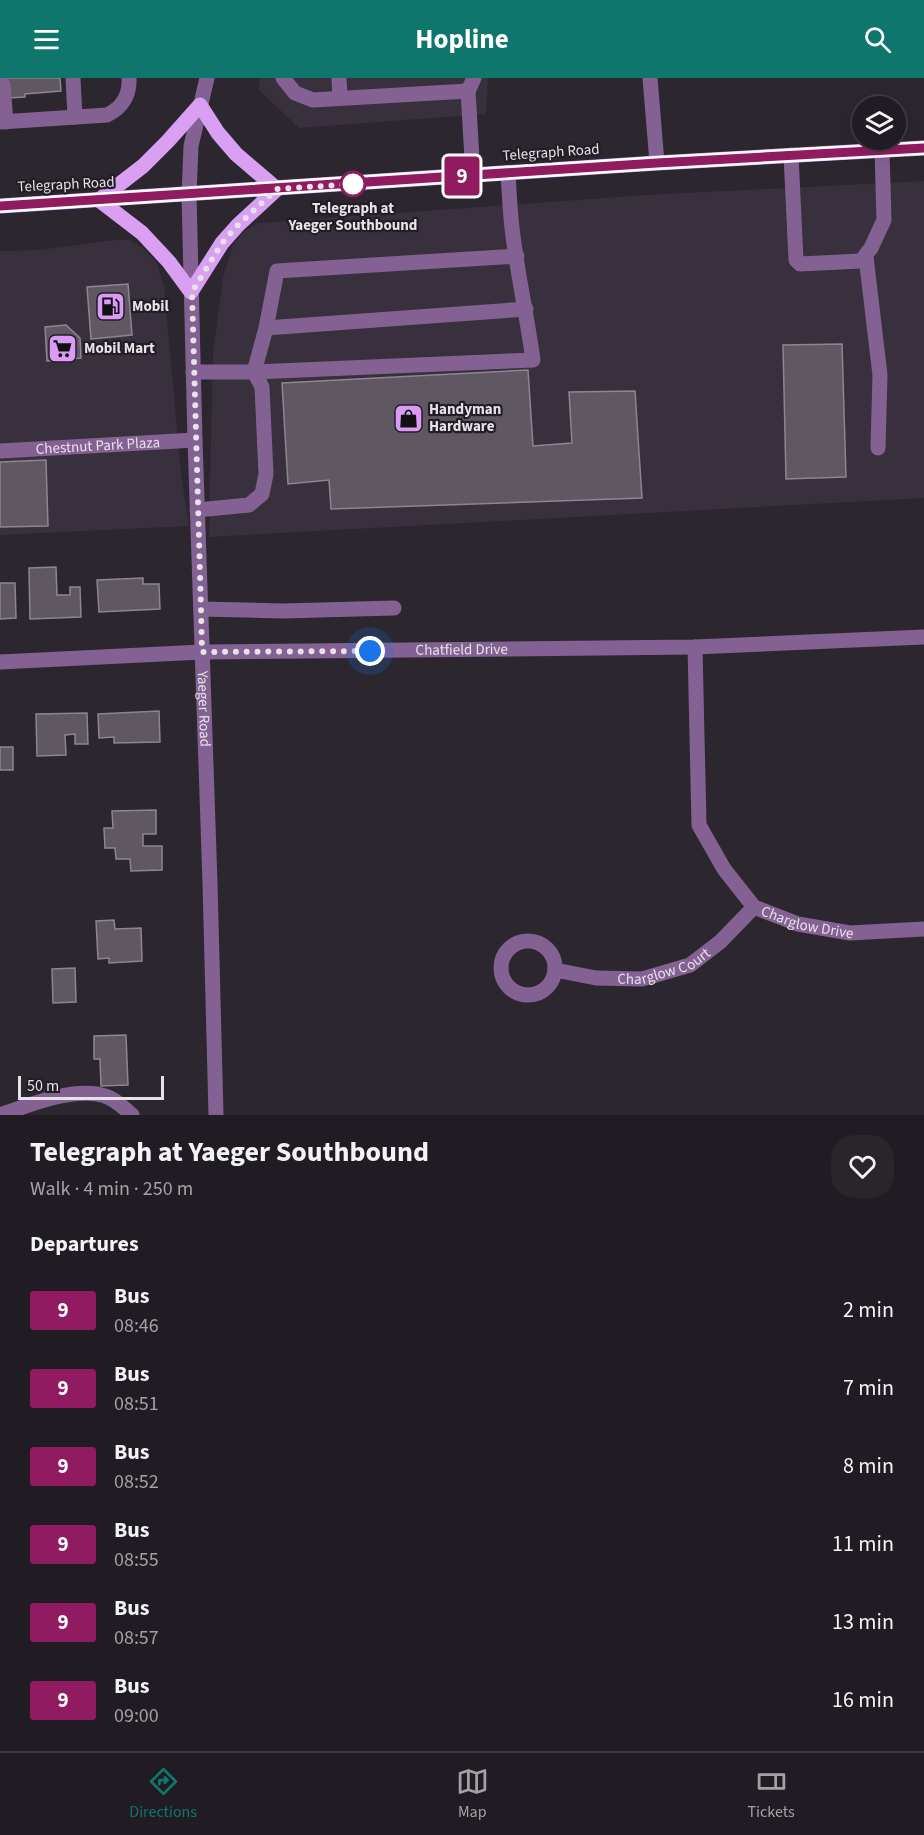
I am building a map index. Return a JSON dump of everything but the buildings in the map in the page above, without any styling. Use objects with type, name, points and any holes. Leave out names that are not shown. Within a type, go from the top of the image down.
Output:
[{"type":"main road","points":[[200,105],[218,133],[236,154],[277,189],[222,243],[192,292],[170,262],[142,233],[99,200],[143,166],[200,105]]},
{"type":"main road","name":"Telegraph Road","points":[[906,149],[924,148]]},
{"type":"main road","name":"Telegraph Road","points":[[0,206],[882,150]]},
{"type":"street","points":[[73,78],[75,117]]},
{"type":"street","points":[[3,85],[3,122],[107,115],[115,112],[125,99],[130,87],[129,78]]},
{"type":"street","name":"Yaeger Road","points":[[207,78],[191,146],[189,195],[216,1115]]},
{"type":"street","points":[[283,78],[295,93],[313,99],[471,84],[473,175]]},
{"type":"street","points":[[339,78],[340,98]]},
{"type":"street","points":[[650,78],[657,163]]},
{"type":"street","points":[[791,155],[797,263],[861,261],[876,240],[885,220],[882,150]]},
{"type":"street","points":[[193,372],[254,372],[533,360],[512,228],[508,173]]},
{"type":"street","points":[[197,510],[249,505],[262,494],[266,474],[262,387],[254,372],[266,328],[277,271],[517,256]]},
{"type":"street","points":[[866,256],[880,375],[878,448]]},
{"type":"street","points":[[266,328],[526,309]]},
{"type":"street","name":"Chestnut Park Plaza","points":[[0,451],[195,440]]},
{"type":"street","points":[[201,609],[283,611],[394,608]]},
{"type":"street","name":"Chatfield Drive","points":[[0,662],[202,652],[694,647],[924,637]]},
{"type":"street","name":"Charglow Drive","points":[[694,647],[699,825],[724,869],[754,907],[798,924],[850,933],[924,929]]},
{"type":"street","name":"Charglow Court","points":[[555,970],[596,978],[642,979],[690,965],[720,942],[754,907]]},
{"type":"street","points":[[0,1115],[51,1099],[84,1093],[106,1096],[132,1115]]},
{"type":"shaded area","points":[[260,78],[488,78],[486,114],[299,128],[259,90]]},
{"type":"shaded area","points":[[924,181],[924,498],[209,537],[213,354],[223,278],[233,245],[244,231],[259,223],[646,195]]},
{"type":"shaded area","points":[[129,240],[143,248],[157,263],[164,286],[181,474],[189,526],[0,535],[0,251],[39,250]]},
{"type":"bus line","name":"9","points":[[0,206],[814,153],[924,148]]},
{"type":"place","name":"Telegraph at Yaeger Southbound","points":[[353,184]]},
{"type":"place","name":"Mobil","points":[[111,306]]},
{"type":"place","name":"Mobil Mart","points":[[63,348]]},
{"type":"place","name":"Handyman Hardware","points":[[408,418]]},
{"type":"route","points":[[353,184],[277,189],[222,243],[192,292],[202,652],[370,651]]}]
